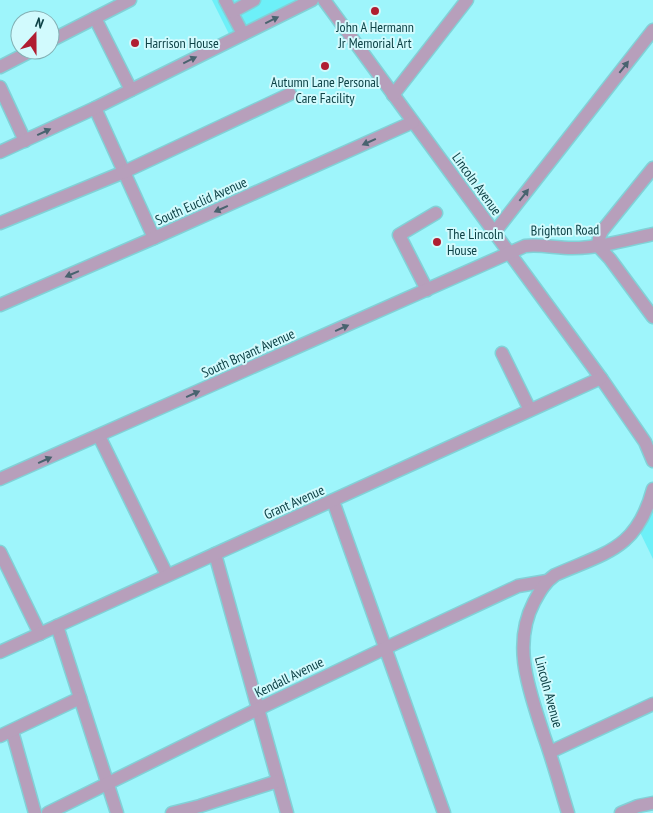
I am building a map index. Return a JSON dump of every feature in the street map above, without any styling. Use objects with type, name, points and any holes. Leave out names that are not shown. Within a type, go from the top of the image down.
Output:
[{"type":"street","points":[[60,36],[130,0]]},
{"type":"street","points":[[225,0],[243,34]]},
{"type":"street","points":[[232,12],[254,0]]},
{"type":"street","points":[[0,152],[95,108],[312,0]]},
{"type":"street","name":"Lincoln Avenue","points":[[324,0],[601,378],[645,442],[653,461]]},
{"type":"street","points":[[393,95],[467,0]]},
{"type":"street","points":[[95,18],[131,90]]},
{"type":"street","points":[[494,233],[653,30]]},
{"type":"street","points":[[0,67],[14,60]]},
{"type":"street","points":[[0,87],[25,141]]},
{"type":"street","points":[[0,223],[124,172],[290,94]]},
{"type":"street","points":[[95,108],[154,238]]},
{"type":"street","name":"South Euclid Avenue","points":[[0,305],[414,122]]},
{"type":"street","points":[[653,168],[602,231],[598,246],[610,259],[653,317]]},
{"type":"street","points":[[427,290],[399,235],[436,213]]},
{"type":"street","name":"Brighton Road","points":[[508,253],[524,246],[572,248],[598,246],[653,234]]},
{"type":"street","name":"South Bryant Avenue","points":[[0,480],[508,253]]},
{"type":"street","points":[[502,353],[530,410]]},
{"type":"street","name":"Grant Avenue","points":[[0,652],[601,378]]},
{"type":"street","points":[[99,436],[167,575]]},
{"type":"street","points":[[547,581],[555,575],[614,550],[627,540],[638,528],[648,510],[653,488]]},
{"type":"street","points":[[332,501],[444,813]]},
{"type":"street","points":[[0,552],[40,634]]},
{"type":"street","points":[[216,554],[287,813]]},
{"type":"street","name":"Lincoln Avenue","points":[[547,581],[532,606],[526,623],[522,648],[528,685],[568,813]]},
{"type":"street","name":"Kendall Avenue","points":[[48,813],[258,708],[518,586],[547,581]]},
{"type":"street","points":[[57,626],[117,813]]},
{"type":"street","points":[[35,813],[6,733],[80,698]]},
{"type":"street","points":[[550,752],[653,704]]},
{"type":"street","points":[[172,813],[200,810],[278,781]]},
{"type":"street","points":[[621,813],[638,806],[653,803]]},
{"type":"shaded area","points":[[212,0],[312,0],[232,40]]},
{"type":"shaded area","points":[[653,489],[653,559],[638,528]]},
{"type":"place","name":"John A Hermann Jr Memorial Art","points":[[375,11]]},
{"type":"place","name":"Harrison House","points":[[135,43]]},
{"type":"place","name":"Autumn Lane Personal Care Facility","points":[[325,66]]},
{"type":"place","name":"The Lincoln House","points":[[437,242]]}]
